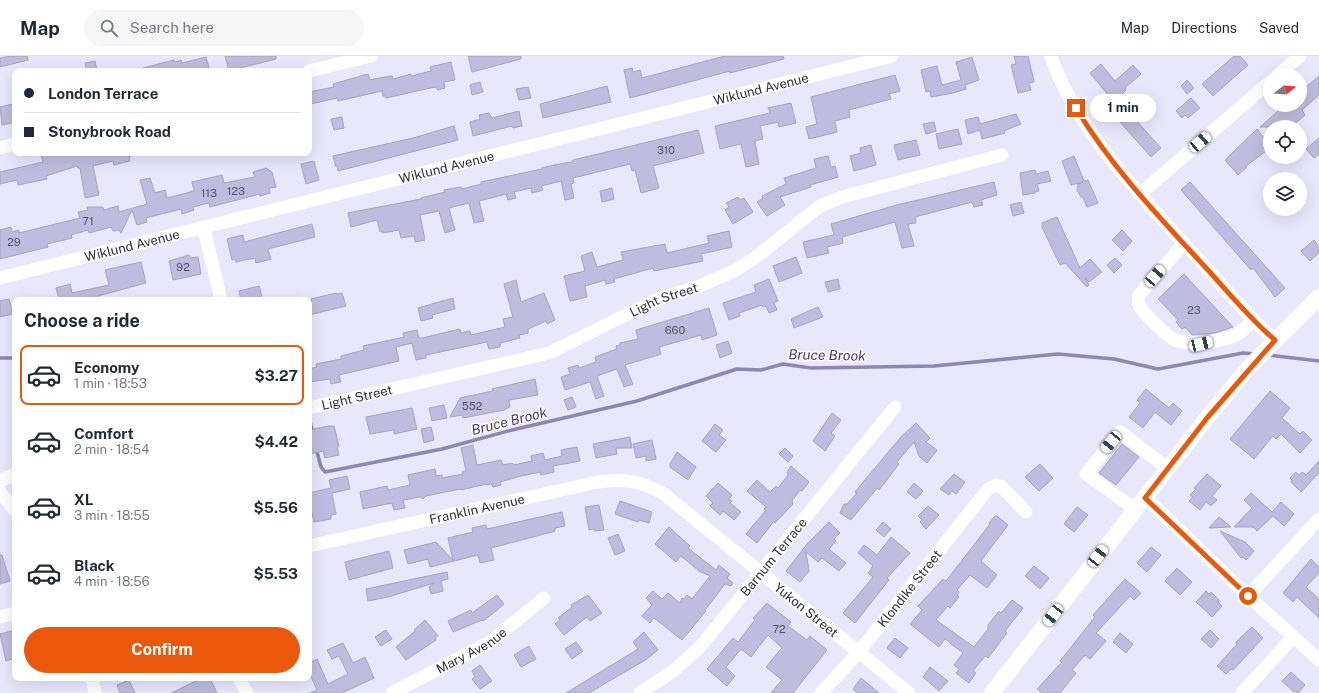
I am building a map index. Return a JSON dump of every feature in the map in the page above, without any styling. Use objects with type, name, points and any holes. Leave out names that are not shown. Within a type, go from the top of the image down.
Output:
[{"type":"main road","points":[[992,693],[1167,468],[1250,366],[1319,297]]},
{"type":"street","points":[[312,70],[371,56]]},
{"type":"street","name":"Wiklund Avenue","points":[[0,278],[204,229],[892,56]]},
{"type":"street","points":[[1051,56],[1062,84],[1090,132],[1140,194],[1254,320],[1271,344]]},
{"type":"street","points":[[1286,68],[1300,56]]},
{"type":"street","points":[[1140,194],[1263,88]]},
{"type":"street","points":[[0,148],[12,145]]},
{"type":"street","name":"Light Street","points":[[312,407],[549,353],[646,304],[700,286],[734,271],[755,258],[820,206],[842,197],[1002,155]]},
{"type":"street","points":[[204,229],[220,297]]},
{"type":"street","points":[[1184,243],[1139,295],[1137,301],[1139,307],[1156,325],[1174,340],[1186,343],[1201,344],[1237,334],[1254,320]]},
{"type":"street","name":"Barnum Terrace","points":[[640,693],[673,671],[700,647],[760,571],[895,407]]},
{"type":"street","points":[[1167,468],[1120,432],[1086,474],[1140,504],[1248,596],[1319,660]]},
{"type":"street","points":[[0,481],[12,475]]},
{"type":"street","name":"Franklin Avenue","points":[[312,545],[598,482],[620,479],[646,485]]},
{"type":"street","name":"Yukon Street","points":[[646,485],[664,494],[909,693]]},
{"type":"street","name":"Klondike Street","points":[[821,693],[858,652],[988,489],[996,485],[1002,487],[1026,512]]},
{"type":"street","points":[[0,492],[12,507]]},
{"type":"street","points":[[1248,596],[1319,519]]},
{"type":"street","name":"Mary Avenue","points":[[392,693],[412,689],[490,642],[544,598]]},
{"type":"street","points":[[0,617],[12,614]]},
{"type":"street","points":[[1242,693],[1293,637]]},
{"type":"street","points":[[93,681],[95,693]]},
{"type":"street","points":[[241,681],[247,693]]},
{"type":"building","points":[[27,56],[28,60],[0,67],[0,58]]},
{"type":"building","points":[[225,56],[276,56],[276,59],[240,68],[228,68]]},
{"type":"building","points":[[468,56],[521,56],[521,59],[472,72]]},
{"type":"building","points":[[725,56],[783,56],[784,59],[730,73],[730,71],[630,98],[624,70],[632,68],[633,72],[640,70],[642,78]]},
{"type":"building","points":[[1014,56],[1028,56],[1034,82],[1029,83],[1031,90],[1018,93],[1011,65],[1016,64]]},
{"type":"building","points":[[1234,56],[1240,56],[1248,65],[1213,96],[1202,84]]},
{"type":"building","points":[[206,57],[209,68],[143,68],[174,60],[175,62],[181,60],[182,63]]},
{"type":"building","points":[[972,57],[979,80],[965,85],[966,89],[953,93],[931,97],[930,91],[926,92],[921,70],[937,66],[942,85],[961,80],[956,62]]},
{"type":"building","points":[[95,61],[96,68],[86,68],[85,63]]},
{"type":"building","points":[[451,62],[455,80],[444,82],[445,88],[438,90],[435,87],[386,98],[383,96],[382,91],[338,101],[337,98],[312,104],[312,91],[334,87],[333,84],[368,74],[370,80],[392,76],[393,79],[411,74],[411,76],[431,71],[430,67]]},
{"type":"building","points":[[1101,64],[1115,81],[1133,65],[1141,74],[1125,88],[1126,90],[1122,94],[1128,102],[1123,106],[1161,148],[1151,157],[1120,122],[1123,119],[1113,108],[1114,106],[1107,97],[1109,96],[1090,73]]},
{"type":"building","points":[[895,75],[900,91],[889,94],[891,99],[849,110],[850,117],[835,121],[837,132],[809,139],[806,127],[817,124],[811,97]]},
{"type":"building","points":[[1319,76],[1319,95],[1307,106],[1307,86]]},
{"type":"building","points":[[1187,80],[1194,88],[1187,94],[1181,86]]},
{"type":"building","points":[[480,82],[483,92],[472,95],[470,85]]},
{"type":"building","points":[[607,86],[611,102],[543,118],[540,104]]},
{"type":"building","points":[[528,87],[531,98],[519,100],[516,89]]},
{"type":"building","points":[[1191,98],[1200,108],[1188,118],[1185,115],[1182,118],[1176,111]]},
{"type":"building","points":[[791,103],[796,123],[779,127],[778,122],[760,126],[763,139],[755,141],[759,164],[746,167],[741,144],[720,149],[715,126],[770,113],[768,108]]},
{"type":"building","points":[[12,104],[12,123],[2,125],[0,107]]},
{"type":"building","points":[[519,111],[522,126],[513,128],[512,126],[473,136],[470,122],[480,119],[479,115],[489,113],[492,118]]},
{"type":"building","points":[[1277,112],[1303,112],[1305,115],[1299,120],[1268,120]]},
{"type":"building","points":[[1016,114],[1021,124],[1004,131],[1005,133],[982,139],[980,130],[968,134],[965,120],[978,117],[980,124]]},
{"type":"building","points":[[342,117],[344,128],[334,130],[331,119]]},
{"type":"building","points":[[934,122],[936,131],[926,134],[923,124]]},
{"type":"building","points":[[454,126],[458,140],[338,171],[337,166],[336,167],[333,156],[413,138]]},
{"type":"building","points":[[958,129],[962,144],[939,149],[936,134]]},
{"type":"building","points":[[1257,129],[1263,137],[1263,143],[1261,145],[1263,147],[1263,153],[1246,166],[1247,167],[1238,175],[1225,160]]},
{"type":"building","points":[[698,130],[704,153],[653,166],[659,188],[641,193],[635,170],[632,171],[630,164],[573,178],[574,183],[571,184],[574,198],[565,200],[561,181],[541,186],[543,190],[532,193],[531,188],[514,192],[516,198],[508,200],[506,194],[479,201],[484,221],[474,223],[469,203],[449,208],[455,230],[445,233],[439,211],[420,215],[425,240],[415,242],[414,236],[401,238],[399,230],[383,233],[380,232],[377,220],[351,227],[348,213],[421,199],[445,192],[444,190],[461,187],[462,189],[481,184],[481,182],[572,162],[573,160]]},
{"type":"building","points":[[1319,138],[1319,154],[1314,158],[1307,148]]},
{"type":"building","points":[[916,140],[920,155],[898,160],[894,145]]},
{"type":"building","points":[[871,145],[876,165],[854,171],[850,156],[861,153],[860,148]]},
{"type":"building","points":[[41,156],[131,156],[129,157],[130,161],[114,165],[113,161],[93,166],[99,195],[85,198],[80,168],[77,166],[46,176],[47,179],[18,185],[17,180],[0,184],[0,172],[43,162]]},
{"type":"building","points":[[828,156],[831,167],[835,166],[838,177],[810,185],[811,187],[780,197],[785,205],[767,216],[757,202],[763,198],[762,196],[786,184],[784,178],[816,168],[814,159]]},
{"type":"building","points":[[1074,156],[1084,181],[1088,180],[1098,203],[1087,207],[1083,197],[1081,197],[1077,190],[1078,184],[1083,182],[1071,185],[1062,161]]},
{"type":"building","points":[[314,161],[319,180],[306,184],[301,164]]},
{"type":"building","points":[[266,168],[272,172],[276,187],[269,188],[270,193],[260,196],[260,194],[210,207],[209,203],[193,207],[194,210],[182,214],[181,209],[146,218],[147,222],[137,225],[132,210],[121,233],[119,230],[113,231],[111,227],[89,233],[88,230],[71,235],[72,238],[47,244],[48,247],[0,259],[0,230],[11,227],[12,232],[19,230],[19,233],[80,218],[78,212],[88,210],[87,207],[103,207],[104,210],[118,206],[119,212],[147,204],[140,180],[150,178],[155,193],[165,190],[167,198],[194,191],[192,182],[222,175],[224,183],[255,177],[253,172]]},
{"type":"building","points":[[1035,170],[1036,174],[1048,171],[1051,181],[1037,184],[1039,191],[1035,193],[1023,195],[1020,173]]},
{"type":"building","points":[[994,182],[997,195],[981,200],[983,205],[974,207],[972,202],[915,217],[916,223],[908,224],[914,246],[902,248],[895,222],[842,237],[843,243],[827,247],[829,253],[807,258],[803,242],[834,235],[831,224],[897,205]]},
{"type":"building","points":[[1190,182],[1285,288],[1275,297],[1253,268],[1251,270],[1181,190]]},
{"type":"building","points":[[612,188],[614,199],[602,202],[600,191]]},
{"type":"building","points":[[738,197],[740,200],[744,198],[753,212],[733,224],[725,210],[729,207],[726,203]]},
{"type":"building","points":[[1021,202],[1024,213],[1013,216],[1010,205]]},
{"type":"building","points":[[1057,217],[1080,268],[1090,259],[1102,272],[1089,282],[1085,278],[1089,285],[1087,287],[1065,263],[1060,265],[1042,227],[1042,223]]},
{"type":"building","points":[[312,224],[315,237],[268,249],[271,259],[256,263],[255,258],[236,262],[235,259],[232,260],[227,239],[243,235],[244,242]]},
{"type":"building","points":[[1122,230],[1132,241],[1123,251],[1112,240]]},
{"type":"building","points":[[729,231],[732,247],[701,254],[703,261],[654,271],[653,268],[614,279],[615,282],[606,284],[605,280],[585,286],[587,297],[570,301],[564,276],[585,271],[581,256],[592,252],[597,267],[623,260],[621,252],[665,244],[667,253],[709,243],[707,236]]},
{"type":"building","points":[[1314,240],[1319,247],[1319,253],[1310,261],[1301,251]]},
{"type":"building","points":[[189,255],[190,258],[198,257],[201,274],[173,280],[169,261]]},
{"type":"building","points":[[796,257],[802,273],[779,282],[773,266]]},
{"type":"building","points":[[1115,258],[1122,265],[1114,273],[1107,265]]},
{"type":"building","points":[[141,262],[146,283],[98,297],[58,297],[56,288],[70,284],[72,293],[109,285],[105,270]]},
{"type":"building","points":[[1184,274],[1233,327],[1215,333],[1192,335],[1185,327],[1182,329],[1176,322],[1178,320],[1158,299]]},
{"type":"building","points":[[769,279],[778,301],[774,303],[777,310],[769,313],[766,306],[763,307],[762,305],[739,313],[740,316],[729,320],[723,303],[756,292],[754,285]]},
{"type":"building","points":[[838,279],[840,289],[828,292],[825,282]]},
{"type":"building","points":[[516,280],[521,302],[544,293],[555,320],[547,324],[546,321],[528,329],[528,333],[519,335],[520,338],[501,343],[500,347],[489,349],[487,342],[426,355],[426,358],[416,360],[412,343],[396,347],[399,361],[339,375],[341,382],[331,384],[330,379],[312,382],[312,368],[317,367],[316,364],[341,359],[341,356],[364,350],[363,346],[404,337],[403,333],[417,330],[419,338],[422,338],[460,329],[461,333],[470,331],[471,335],[505,327],[503,319],[513,317],[504,284]]},
{"type":"building","points":[[259,286],[262,297],[240,297],[239,291]]},
{"type":"building","points":[[342,293],[346,306],[312,314],[312,299]]},
{"type":"building","points":[[453,298],[455,309],[432,315],[433,318],[421,321],[418,308]]},
{"type":"building","points":[[9,299],[12,314],[0,317],[0,301]]},
{"type":"building","points":[[818,307],[823,317],[794,328],[791,319]]},
{"type":"building","points":[[709,308],[717,335],[702,340],[701,335],[659,347],[661,354],[625,365],[633,384],[624,387],[617,369],[597,376],[604,396],[596,399],[590,382],[565,390],[561,377],[570,374],[568,368],[578,365],[579,368],[596,362],[595,357],[617,349],[616,346],[620,345],[620,343],[638,339],[636,330]]},
{"type":"building","points":[[728,341],[732,353],[720,358],[716,345]]},
{"type":"building","points":[[535,379],[538,395],[509,400],[510,407],[504,410],[463,418],[462,415],[450,417],[460,398],[493,391],[492,389]]},
{"type":"building","points":[[1146,389],[1169,408],[1173,403],[1182,411],[1171,425],[1155,412],[1143,428],[1129,417],[1140,403],[1137,400]]},
{"type":"building","points":[[1270,391],[1290,408],[1282,418],[1300,434],[1303,431],[1312,440],[1300,453],[1281,434],[1276,439],[1273,436],[1254,459],[1230,439]]},
{"type":"building","points":[[572,397],[576,407],[568,410],[564,400]]},
{"type":"building","points":[[444,405],[447,418],[432,421],[429,408]]},
{"type":"building","points":[[412,408],[417,429],[394,434],[394,430],[370,434],[366,417]]},
{"type":"building","points":[[832,413],[841,420],[831,433],[835,436],[825,451],[813,441]]},
{"type":"building","points":[[916,423],[930,438],[926,442],[937,450],[927,463],[919,456],[914,442],[897,462],[899,464],[879,490],[877,488],[851,520],[840,513],[844,504],[847,504],[857,493],[855,492],[901,437]]},
{"type":"building","points":[[715,424],[723,430],[719,435],[726,440],[716,452],[702,441]]},
{"type":"building","points":[[334,426],[339,446],[337,447],[339,455],[325,458],[323,451],[312,453],[312,429]]},
{"type":"building","points":[[431,427],[434,440],[424,443],[421,429]]},
{"type":"building","points":[[630,437],[632,448],[616,448],[617,454],[596,458],[593,444]]},
{"type":"building","points":[[652,440],[656,459],[646,461],[646,456],[636,458],[633,444]]},
{"type":"building","points":[[1122,444],[1139,457],[1116,485],[1099,473]]},
{"type":"building","points":[[473,445],[477,465],[501,460],[503,465],[512,463],[514,465],[532,461],[531,456],[543,453],[545,460],[562,456],[561,450],[577,447],[580,461],[553,466],[554,472],[541,475],[540,472],[521,476],[500,482],[501,485],[493,487],[492,484],[486,484],[426,496],[423,499],[421,497],[403,500],[405,508],[394,510],[392,503],[363,509],[360,492],[387,486],[388,490],[410,485],[408,475],[435,469],[436,476],[442,475],[442,478],[463,474],[462,472],[466,471],[461,448]]},
{"type":"building","points":[[785,448],[793,456],[788,462],[779,454]]},
{"type":"building","points":[[677,452],[696,467],[688,480],[670,467],[670,464]]},
{"type":"building","points":[[1319,461],[1319,473],[1301,492],[1291,482],[1292,480],[1290,478],[1296,472],[1299,475],[1302,472],[1306,475]]},
{"type":"building","points":[[1040,464],[1053,478],[1039,491],[1025,477]]},
{"type":"building","points":[[791,466],[809,482],[802,491],[800,490],[792,501],[793,504],[775,523],[774,521],[757,543],[746,534],[766,510],[764,509],[766,507],[747,491],[757,480],[770,492],[776,486],[778,488],[788,475],[787,472]]},
{"type":"building","points":[[954,474],[965,482],[956,494],[952,491],[949,495],[940,489]]},
{"type":"building","points":[[1207,474],[1221,486],[1212,496],[1217,500],[1211,506],[1206,502],[1200,510],[1189,501],[1193,497],[1190,495],[1196,489],[1194,488]]},
{"type":"building","points":[[347,476],[350,489],[332,493],[336,514],[331,515],[331,519],[314,522],[312,513],[312,492],[331,488],[329,480]]},
{"type":"building","points":[[718,483],[732,495],[729,499],[732,501],[730,503],[741,512],[734,520],[723,511],[720,515],[710,506],[713,503],[706,496]]},
{"type":"building","points":[[914,483],[923,491],[916,499],[907,492]]},
{"type":"building","points":[[1251,493],[1272,512],[1281,502],[1294,514],[1284,526],[1273,516],[1257,531],[1253,527],[1234,527],[1252,508],[1244,500]]},
{"type":"building","points":[[620,501],[652,512],[649,523],[639,520],[638,522],[615,514]]},
{"type":"building","points":[[599,505],[604,530],[589,530],[585,507]]},
{"type":"building","points":[[928,506],[939,515],[926,529],[920,522],[922,520],[918,516]]},
{"type":"building","points":[[1077,507],[1088,515],[1074,532],[1064,524]]},
{"type":"building","points":[[562,512],[565,526],[555,528],[555,531],[552,532],[491,548],[494,560],[480,563],[478,555],[430,567],[428,559],[408,564],[404,550],[436,542],[453,560],[448,538],[473,532],[472,528],[486,525],[487,529]]},
{"type":"building","points":[[997,516],[1008,525],[981,561],[997,575],[987,588],[970,575],[957,590],[959,592],[957,595],[959,597],[950,608],[948,606],[936,620],[974,647],[988,629],[988,625],[999,611],[1001,613],[1012,600],[1023,608],[1005,631],[1007,633],[988,658],[985,656],[973,671],[976,673],[969,683],[956,673],[959,669],[954,665],[963,653],[945,639],[939,647],[910,624],[922,610],[918,606],[943,579],[946,581],[990,524],[989,523],[994,517]]},
{"type":"building","points":[[1219,517],[1231,527],[1209,528]]},
{"type":"building","points":[[829,522],[840,533],[834,539],[836,541],[829,549],[846,563],[839,571],[822,558],[818,562],[806,552],[809,571],[800,582],[786,571],[808,543]]},
{"type":"building","points":[[883,522],[891,529],[884,537],[876,530]]},
{"type":"building","points":[[669,527],[690,546],[688,548],[716,570],[719,565],[730,574],[727,578],[733,583],[731,586],[725,584],[705,610],[706,611],[682,640],[654,618],[650,623],[642,616],[652,605],[646,598],[653,591],[662,599],[668,593],[680,603],[682,598],[684,599],[687,595],[692,599],[710,576],[699,571],[681,556],[676,562],[655,544]]},
{"type":"building","points":[[1220,531],[1245,542],[1254,551],[1246,560],[1243,557],[1241,558]]},
{"type":"building","points":[[618,534],[625,551],[615,555],[608,538]]},
{"type":"building","points":[[891,537],[910,553],[887,578],[889,580],[855,623],[843,613],[873,577],[868,573],[873,566],[858,553],[864,545],[877,555]]},
{"type":"building","points":[[1151,547],[1161,555],[1147,572],[1137,563]]},
{"type":"building","points":[[389,551],[393,568],[349,580],[345,562]]},
{"type":"building","points":[[0,555],[2,555],[10,581],[0,584]]},
{"type":"building","points":[[1311,559],[1319,567],[1319,573],[1306,587],[1319,599],[1319,618],[1297,597],[1293,602],[1283,593]]},
{"type":"building","points":[[1034,566],[1049,578],[1040,589],[1025,576]]},
{"type":"building","points":[[1177,568],[1192,582],[1180,595],[1165,581]]},
{"type":"building","points":[[447,572],[448,579],[441,581],[443,591],[431,594],[429,587],[434,583],[388,597],[368,601],[366,589]]},
{"type":"building","points":[[1125,579],[1141,593],[1134,600],[1130,596],[1096,633],[1106,641],[1090,659],[1085,655],[1072,670],[1076,673],[1060,693],[1042,693],[1037,689],[1062,662],[1060,661],[1095,617],[1093,615]]},
{"type":"building","points":[[1206,591],[1209,594],[1211,592],[1219,600],[1218,602],[1222,606],[1212,617],[1196,602]]},
{"type":"building","points":[[497,595],[504,604],[496,611],[483,621],[482,620],[453,632],[448,621],[471,610],[472,613]]},
{"type":"building","points":[[588,595],[602,613],[590,621],[587,617],[564,635],[555,624],[560,620],[558,618],[572,607],[571,605]]},
{"type":"building","points":[[767,603],[791,622],[788,626],[807,640],[810,636],[827,650],[793,693],[771,693],[782,680],[766,667],[782,648],[768,635],[751,657],[741,649],[726,667],[735,676],[727,686],[707,669],[733,638],[738,642],[755,620],[753,618]]},
{"type":"building","points":[[425,620],[438,636],[435,638],[436,640],[406,660],[396,647],[415,631],[414,630]]},
{"type":"building","points":[[1252,627],[1263,638],[1233,670],[1231,669],[1226,674],[1217,666],[1237,644],[1236,642]]},
{"type":"building","points":[[386,630],[392,639],[381,646],[375,637]]},
{"type":"building","points":[[1210,630],[1219,639],[1211,648],[1201,639]]},
{"type":"building","points":[[12,631],[12,659],[6,661],[0,634]]},
{"type":"building","points":[[644,632],[658,650],[647,659],[589,693],[566,693],[638,649],[633,642]]},
{"type":"building","points":[[1120,633],[1133,644],[1126,653],[1113,642]]},
{"type":"building","points":[[895,638],[908,648],[900,658],[887,648]]},
{"type":"building","points":[[576,642],[583,651],[572,659],[565,649]]},
{"type":"building","points":[[343,643],[353,663],[365,657],[374,678],[342,693],[310,693],[317,690],[312,679],[312,662],[317,659],[328,684],[348,674],[339,656],[332,659],[327,650]]},
{"type":"building","points":[[529,646],[536,659],[521,667],[514,655]]},
{"type":"building","points":[[480,665],[492,681],[480,689],[472,679],[475,677],[472,671]]},
{"type":"building","points":[[930,667],[948,681],[939,691],[923,677]]},
{"type":"building","points":[[1291,672],[1305,685],[1298,693],[1296,691],[1294,692],[1282,681]]},
{"type":"building","points":[[861,678],[879,693],[857,693],[853,689]]},
{"type":"building","points":[[129,681],[135,693],[120,693],[117,685]]},
{"type":"building","points":[[196,681],[211,681],[217,693],[171,693]]},
{"type":"waterway","name":"Bruce Brook","points":[[316,448],[321,467],[325,472],[442,449],[512,430],[637,401],[737,369],[761,370],[783,364],[811,368],[934,366],[1058,354],[1114,359],[1158,369],[1243,353],[1256,354]]},
{"type":"waterway","name":"Bruce Brook","points":[[1268,355],[1319,361]]},
{"type":"waterway","name":"Bruce Brook","points":[[0,358],[12,358]]},
{"type":"waterway","name":"Bruce Brook","points":[[312,430],[313,434]]},
{"type":"route","points":[[1076,108],[1090,132],[1140,194],[1265,332],[1275,340],[1250,366],[1207,418],[1145,498],[1248,596]]}]
